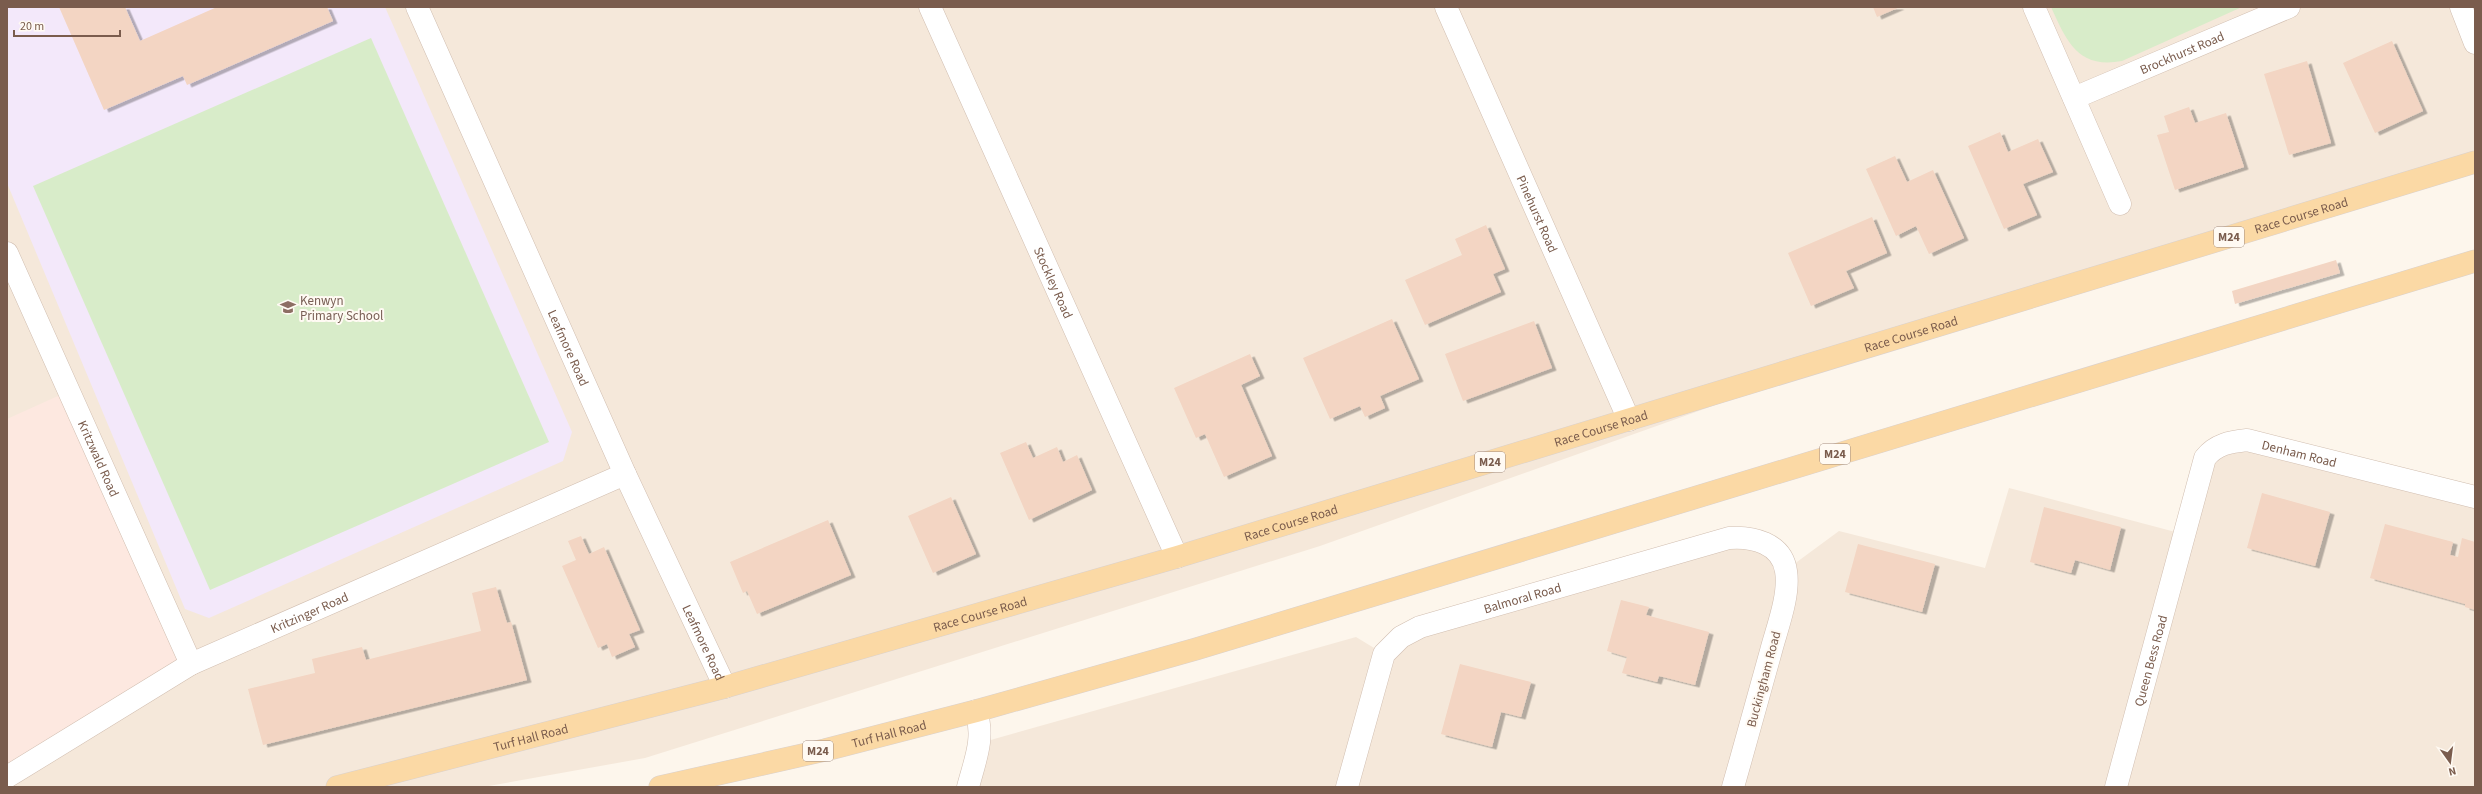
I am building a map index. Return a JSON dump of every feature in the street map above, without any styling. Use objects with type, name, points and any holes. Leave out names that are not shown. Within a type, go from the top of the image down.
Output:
[{"type":"main road","name":"Race Course Road","points":[[725,687],[1177,557],[2475,162]]},
{"type":"main road","name":"M24","points":[[976,711],[1196,649],[2475,261]]},
{"type":"main road","name":"Turf Hall Road","points":[[336,787],[725,687]]},
{"type":"main road","name":"Turf Hall Road","points":[[660,787],[825,750],[976,711]]},
{"type":"street","name":"Leafmore Road","points":[[417,7],[625,474],[725,687]]},
{"type":"street","name":"Stockley Road","points":[[930,7],[1177,557]]},
{"type":"street","name":"Pinehurst Road","points":[[1446,7],[1629,420]]},
{"type":"street","points":[[2034,7],[2120,204]]},
{"type":"street","name":"Brockhurst Road","points":[[2074,98],[2289,7]]},
{"type":"street","points":[[2461,7],[2475,43]]},
{"type":"street","name":"Kritzwald Road","points":[[7,253],[191,664]]},
{"type":"street","name":"Denham Road","points":[[2183,534],[2205,458],[2212,449],[2232,441],[2247,440],[2475,497]]},
{"type":"street","name":"Kritzinger Road","points":[[7,777],[191,664],[625,474]]},
{"type":"street","name":"Queen Bess Road","points":[[2116,787],[2183,534]]},
{"type":"street","name":"Balmoral Road","points":[[1347,787],[1384,654],[1401,637],[1420,627],[1729,538],[1756,539],[1775,549],[1786,571]]},
{"type":"street","name":"Buckingham Road","points":[[1733,787],[1784,604],[1786,571]]},
{"type":"street","points":[[968,787],[980,743],[981,726],[976,711]]},
{"type":"shaded area","points":[[7,7],[2475,7],[2475,162],[1940,325],[1320,546],[645,758],[483,787],[7,787]]},
{"type":"shaded area","name":"Kenwyn Primary School","points":[[7,7],[385,7],[572,432],[563,461],[209,618],[185,609],[7,183]]},
{"type":"shaded area","points":[[69,391],[191,664],[7,777],[7,419]]},
{"type":"shaded area","points":[[2221,445],[2475,497],[2475,787],[968,787],[980,743],[1356,637],[1384,654],[1391,647],[1741,537],[1786,570],[1839,531],[1985,568],[2009,488],[2183,534]]},
{"type":"green space","points":[[2051,7],[2242,7],[2122,61],[2107,62],[2095,61],[2084,57],[2076,50],[2069,42]]},
{"type":"green space","name":"Kenwyn Primary School","points":[[371,38],[549,442],[210,590],[33,186]]},
{"type":"building","points":[[59,7],[125,7],[140,41],[217,7],[327,7],[333,21],[187,85],[183,76],[104,110]]},
{"type":"building","points":[[1873,7],[1900,7],[1877,17]]},
{"type":"building","points":[[2392,41],[2423,111],[2375,133],[2343,63]]},
{"type":"building","points":[[2307,61],[2331,143],[2289,155],[2264,74]]},
{"type":"building","points":[[2189,107],[2195,123],[2226,113],[2244,167],[2175,190],[2157,135],[2169,132],[2164,116]]},
{"type":"building","points":[[2000,132],[2008,152],[2038,139],[2053,172],[2023,184],[2037,215],[2004,229],[1968,146]]},
{"type":"building","points":[[1895,156],[1907,182],[1933,170],[1964,238],[1929,254],[1916,226],[1896,236],[1866,169]]},
{"type":"building","points":[[1872,217],[1887,253],[1846,271],[1854,288],[1811,306],[1788,253]]},
{"type":"building","points":[[1486,225],[1505,269],[1493,274],[1501,292],[1425,325],[1405,280],[1462,255],[1455,239]]},
{"type":"building","points":[[2336,260],[2340,273],[2235,304],[2232,291]]},
{"type":"building","points":[[1392,319],[1419,379],[1380,396],[1385,408],[1365,417],[1360,406],[1330,419],[1303,358]]},
{"type":"building","points":[[1534,321],[1552,368],[1463,401],[1445,354]]},
{"type":"building","points":[[1250,354],[1260,376],[1241,385],[1272,456],[1224,477],[1205,434],[1196,438],[1174,388]]},
{"type":"building","points":[[1026,442],[1033,458],[1057,447],[1063,462],[1077,455],[1092,490],[1029,520],[1000,453]]},
{"type":"building","points":[[2262,493],[2330,512],[2315,566],[2247,548]]},
{"type":"building","points":[[951,497],[976,554],[933,573],[908,516]]},
{"type":"building","points":[[2044,507],[2121,527],[2110,570],[2075,560],[2071,573],[2030,562]]},
{"type":"building","points":[[828,520],[851,575],[757,614],[747,591],[743,593],[730,562]]},
{"type":"building","points":[[2385,524],[2453,542],[2450,555],[2458,557],[2462,538],[2475,542],[2475,610],[2465,607],[2465,604],[2370,578]]},
{"type":"building","points":[[581,536],[589,554],[604,547],[640,630],[629,634],[635,647],[612,657],[607,644],[598,648],[562,566],[576,560],[568,541]]},
{"type":"building","points":[[1858,544],[1935,564],[1922,612],[1845,592]]},
{"type":"building","points":[[496,587],[507,623],[511,622],[527,680],[263,745],[248,689],[315,673],[312,659],[362,647],[366,660],[481,631],[472,593]]},
{"type":"building","points":[[1621,600],[1649,607],[1646,615],[1709,632],[1695,685],[1659,676],[1657,682],[1622,673],[1627,657],[1607,651]]},
{"type":"building","points":[[1460,664],[1531,682],[1521,717],[1501,712],[1492,747],[1441,734]]},
{"type":"place","name":"Kenwyn Primary School","points":[[288,307]]}]
